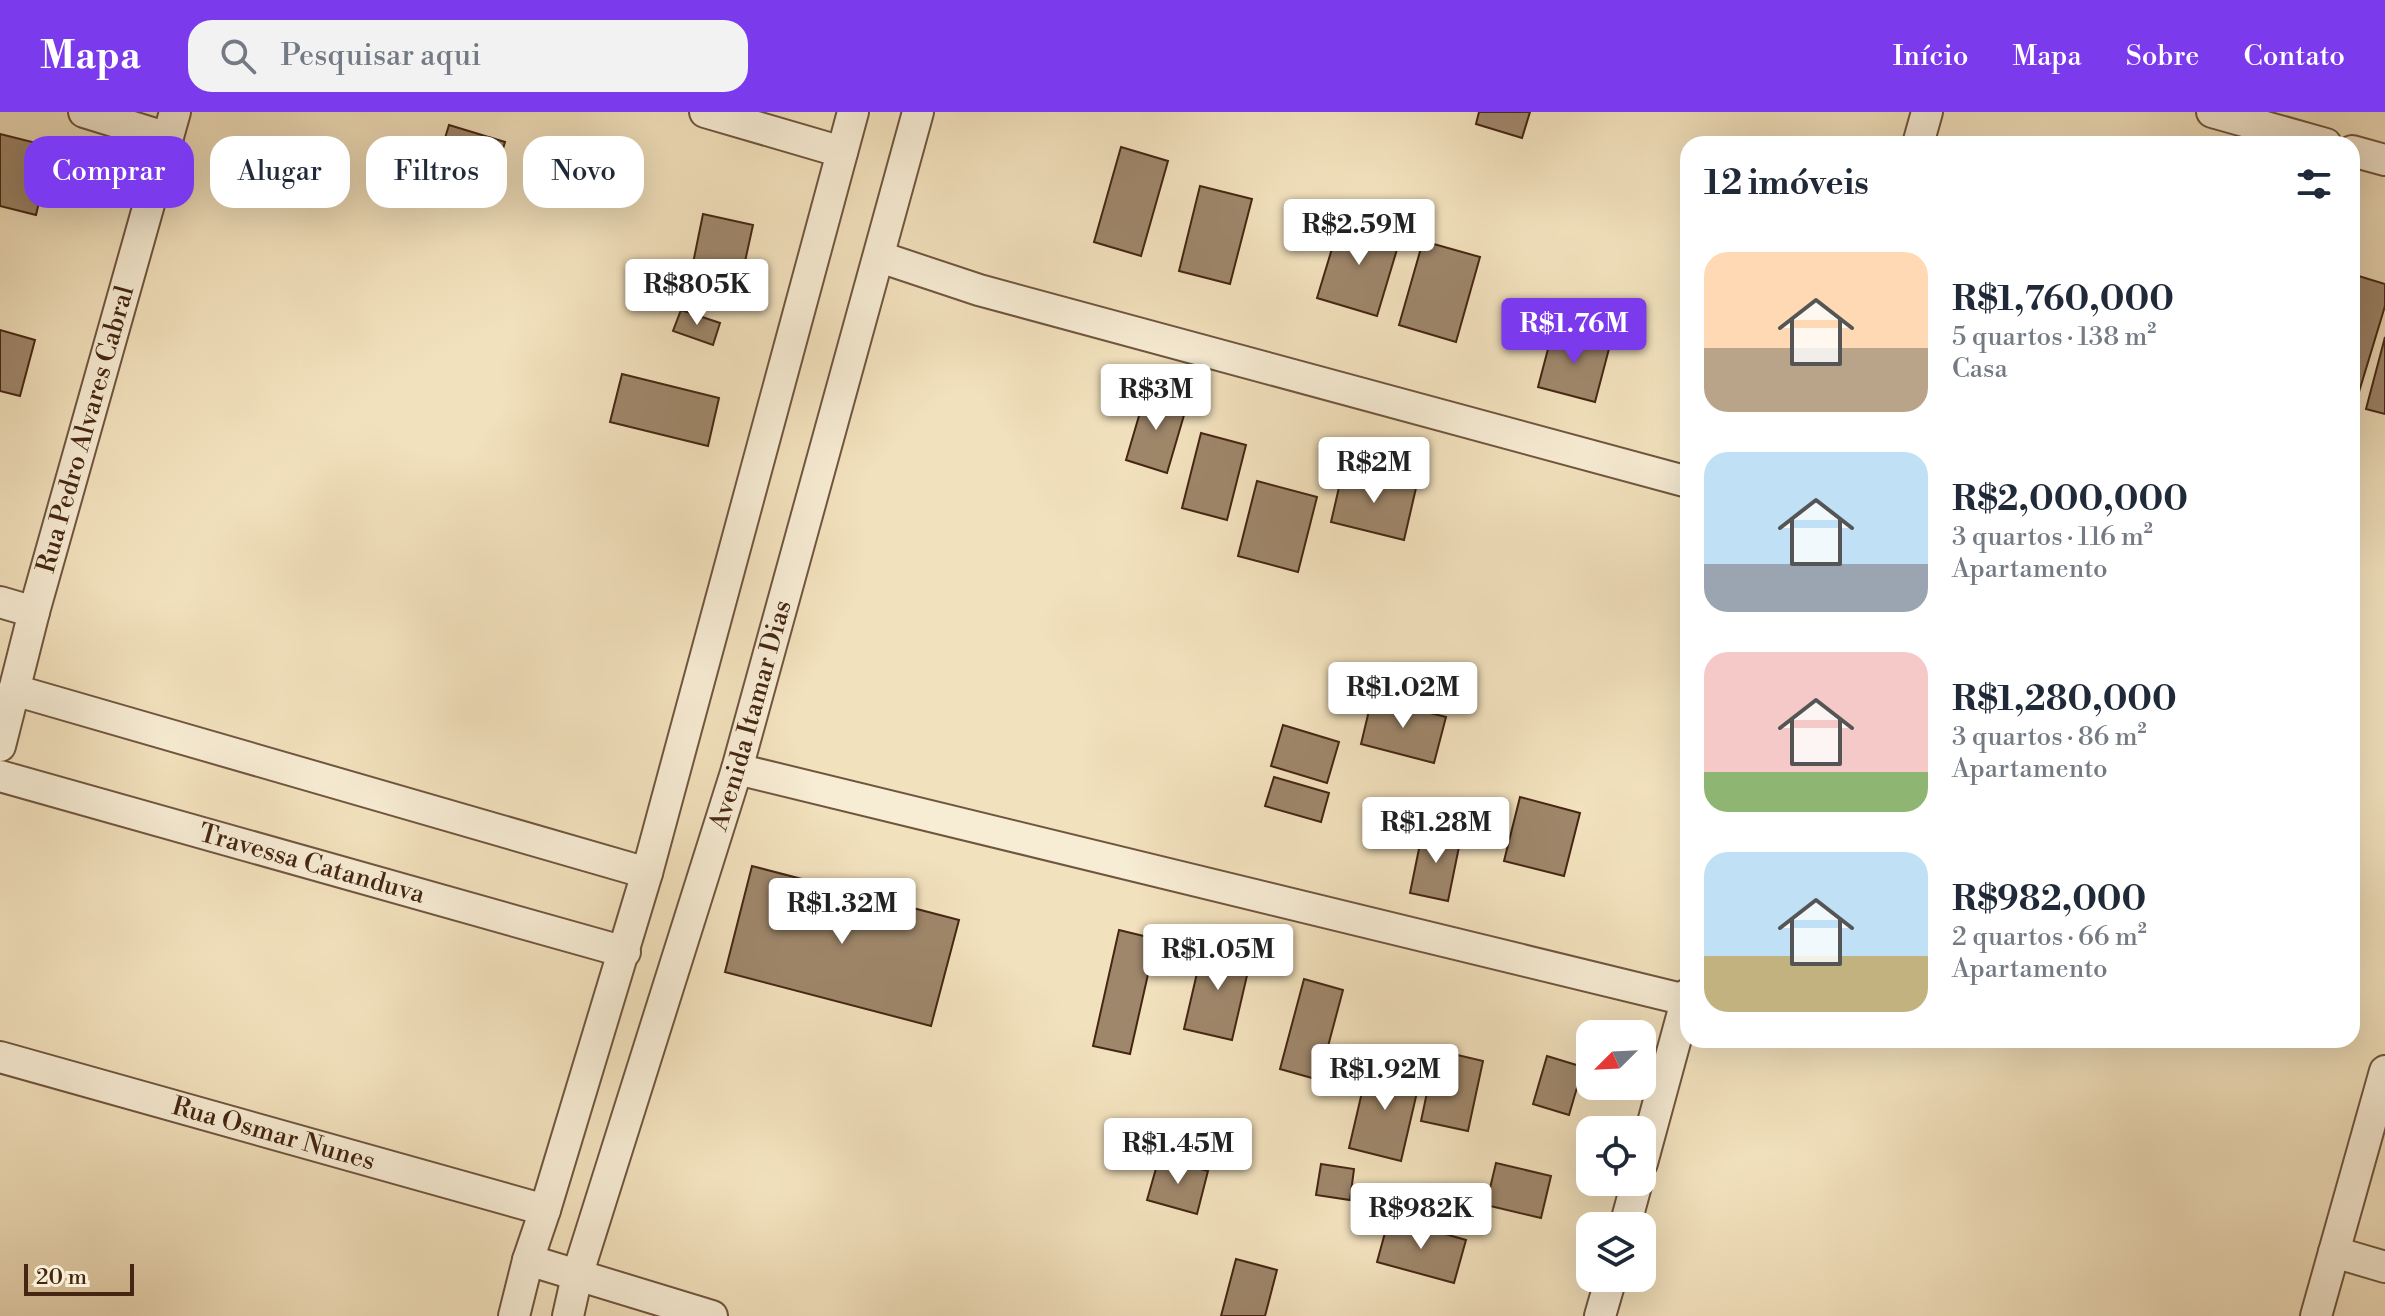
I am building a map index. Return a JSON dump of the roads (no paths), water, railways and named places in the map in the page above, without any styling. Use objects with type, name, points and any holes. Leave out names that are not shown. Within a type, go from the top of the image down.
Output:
[{"type":"street","points":[[84,112],[171,125]]},
{"type":"street","points":[[705,112],[842,152]]},
{"type":"street","points":[[514,1316],[528,1260],[625,952],[853,112]]},
{"type":"street","name":"Avenida Itamar Dias","points":[[568,1316],[577,1276],[737,769],[918,112]]},
{"type":"street","points":[[1920,136],[1927,112]]},
{"type":"street","points":[[2212,112],[2298,136]]},
{"type":"street","name":"Rua Pedro Alvares Cabral","points":[[0,746],[34,612],[171,125]]},
{"type":"street","points":[[2360,153],[2385,160]]},
{"type":"street","points":[[880,257],[979,290],[1680,480]]},
{"type":"street","points":[[0,602],[34,612]]},
{"type":"street","points":[[14,690],[647,873]]},
{"type":"street","points":[[737,769],[1680,995]]},
{"type":"street","name":"Travessa Catanduva","points":[[0,776],[625,952]]},
{"type":"street","points":[[1655,1116],[1680,1023]]},
{"type":"street","name":"Rua Osmar Nunes","points":[[0,1057],[545,1210]]},
{"type":"street","points":[[2316,1316],[2385,1071]]},
{"type":"street","points":[[2334,1252],[2385,1267]]},
{"type":"street","points":[[528,1260],[712,1316]]},
{"type":"street","points":[[1600,1316],[1607,1292]]}]
